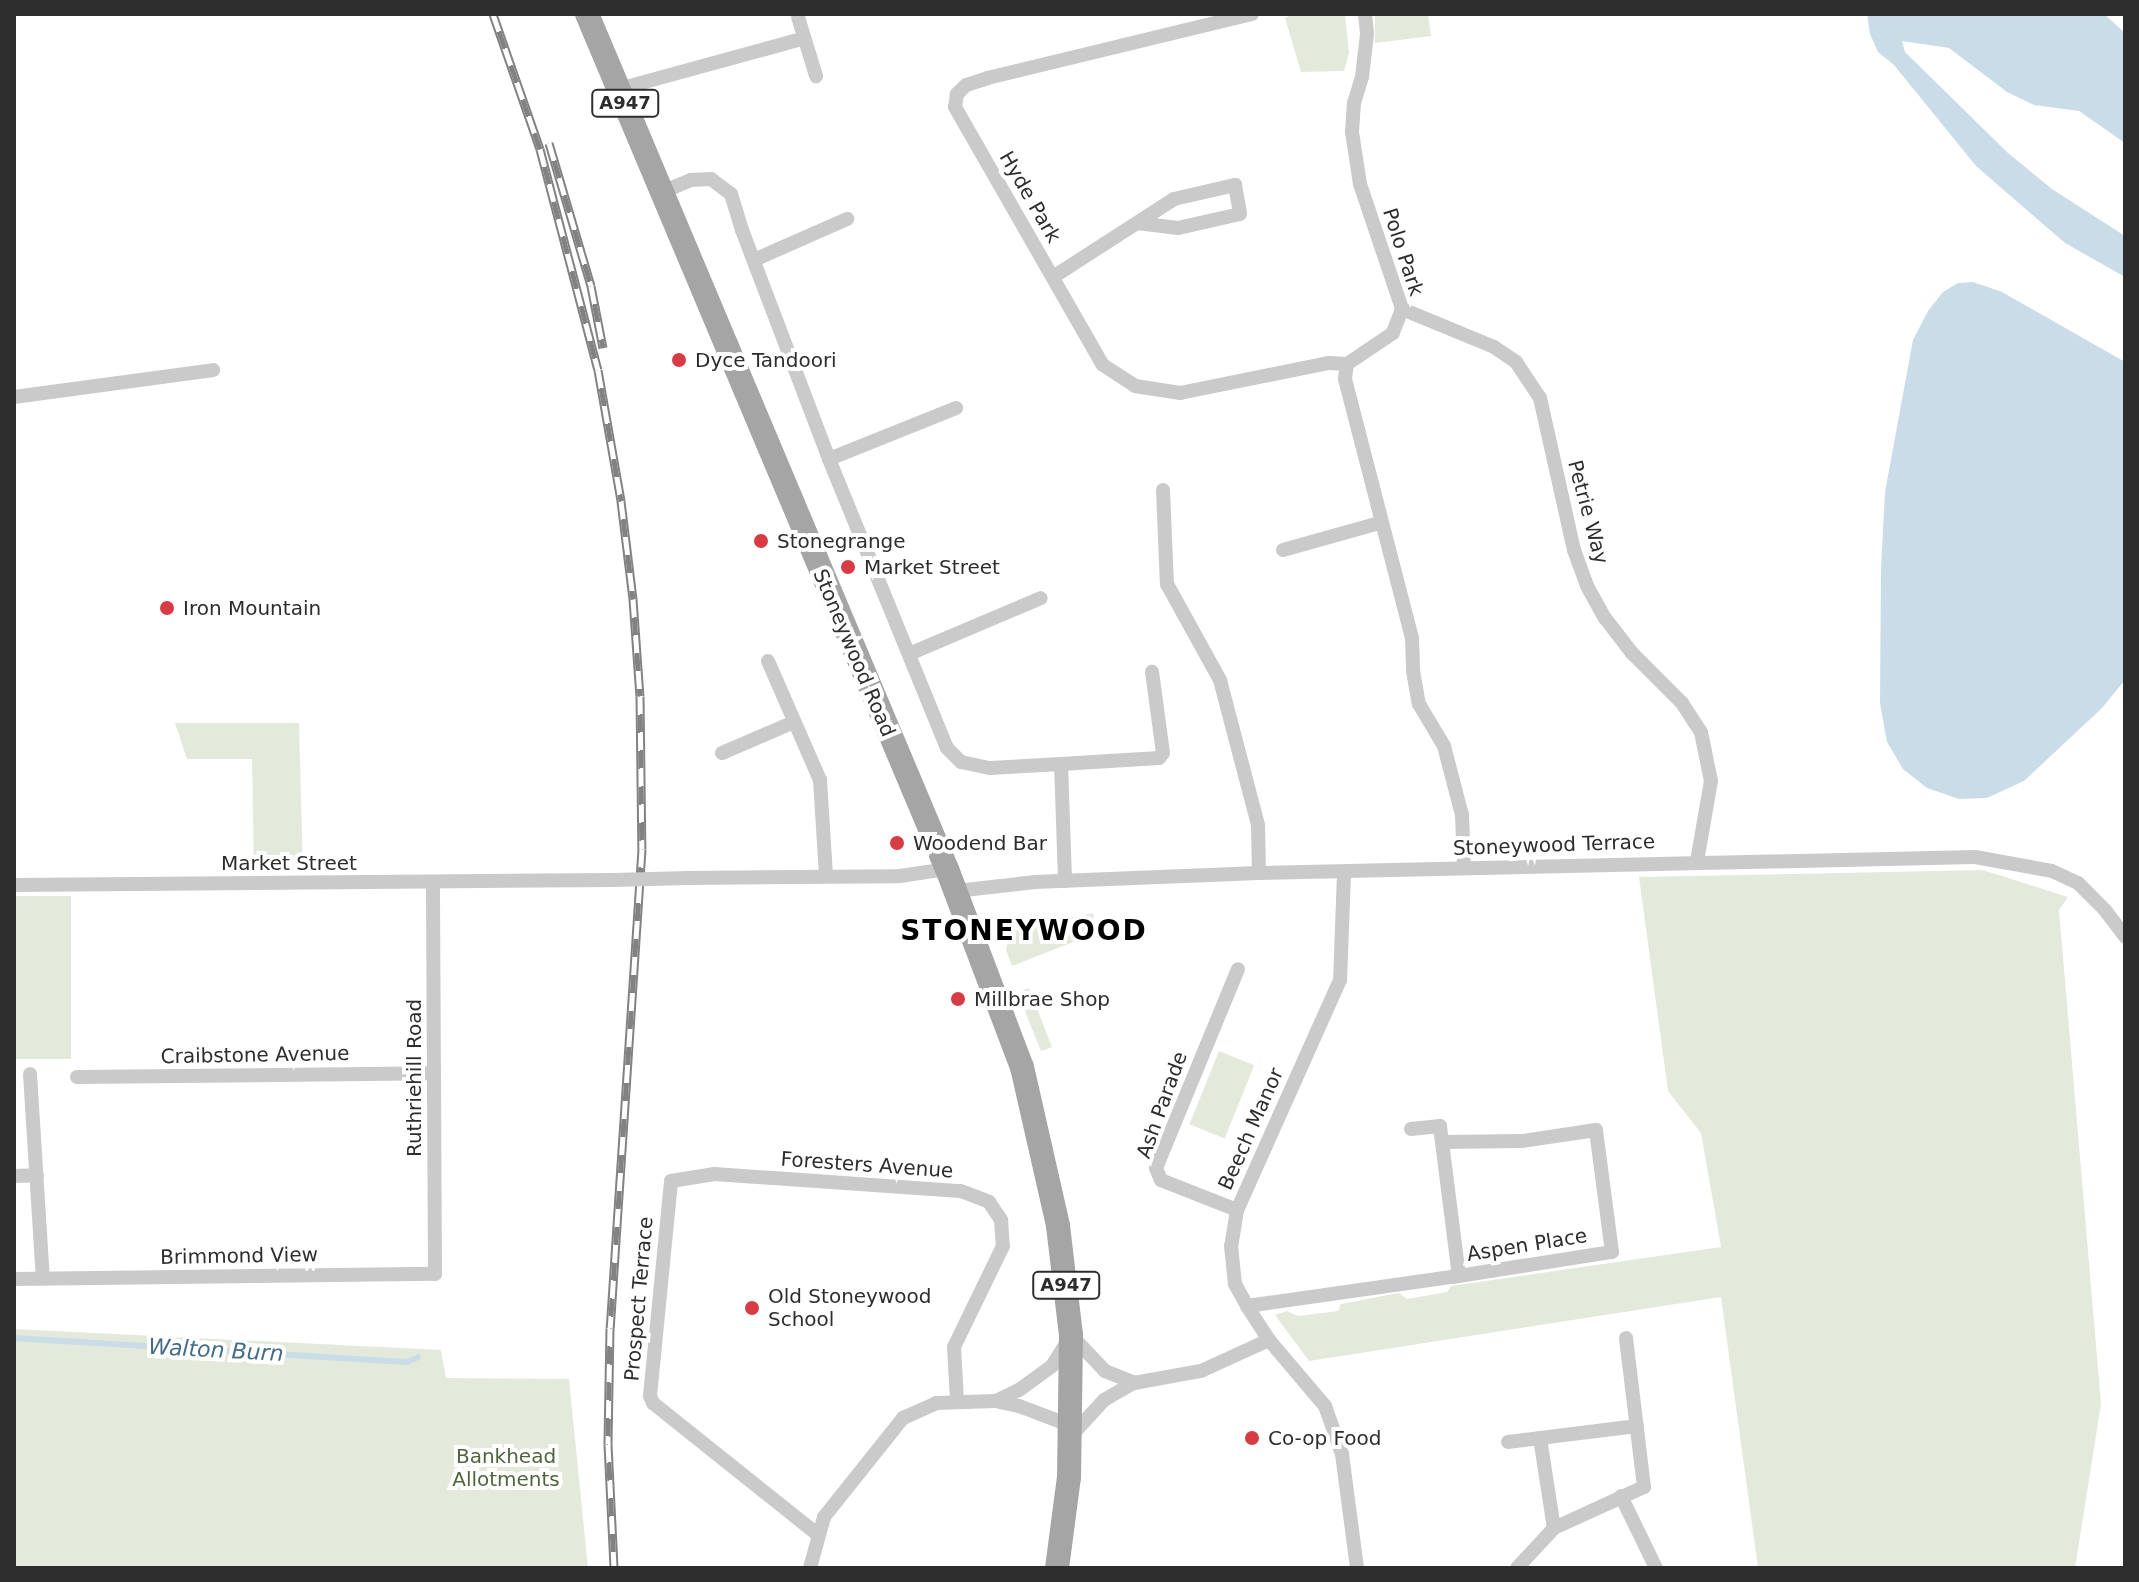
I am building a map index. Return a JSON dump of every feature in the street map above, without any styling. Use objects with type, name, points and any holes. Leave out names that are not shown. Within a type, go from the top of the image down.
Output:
[{"type":"main road","name":"A947","points":[[587,14],[660,193]]},
{"type":"main road","name":"Stoneywood Road","points":[[660,193],[951,880]]},
{"type":"main road","name":"A947","points":[[951,880],[1030,1092],[1058,1226],[1071,1335],[1071,1432],[1069,1477],[1057,1568]]},
{"type":"street","name":"Hyde Park","points":[[1252,14],[988,78],[966,85],[957,94],[955,107],[1103,365],[1135,386],[1180,393],[1329,363],[1347,364]]},
{"type":"street","name":"Polo Park","points":[[1347,364],[1393,333],[1402,309],[1360,184],[1352,132],[1367,34],[1365,14]]},
{"type":"street","points":[[798,17],[802,39],[816,76]]},
{"type":"street","points":[[619,89],[802,39]]},
{"type":"street","points":[[660,193],[691,180],[711,179],[722,184],[731,194],[829,459],[947,748],[961,762],[990,768],[1159,758],[1163,753],[1152,672]]},
{"type":"street","points":[[1053,277],[1174,199],[1235,185],[1240,214],[1178,228],[1139,223]]},
{"type":"street","points":[[754,260],[847,219]]},
{"type":"street","name":"Petrie Way","points":[[1402,309],[1494,347],[1516,362],[1540,398],[1574,550],[1587,586],[1605,618],[1632,653],[1682,703],[1701,732],[1711,781],[1697,861]]},
{"type":"street","points":[[1347,364],[1345,379],[1412,638],[1413,671],[1419,704],[1444,746],[1462,815],[1464,868]]},
{"type":"street","points":[[14,397],[213,370]]},
{"type":"street","points":[[829,459],[956,408]]},
{"type":"street","points":[[1163,490],[1167,584],[1220,680],[1258,825],[1259,873]]},
{"type":"street","points":[[1283,550],[1380,523]]},
{"type":"street","points":[[909,654],[1041,598]]},
{"type":"street","points":[[768,661],[820,780],[826,876]]},
{"type":"street","points":[[722,753],[794,722]]},
{"type":"street","points":[[1061,764],[1065,881]]},
{"type":"street","name":"Stoneywood Terrace","points":[[951,880],[1065,881],[1697,861],[1975,857],[2052,871],[2078,883],[2105,910],[2125,937]]},
{"type":"street","name":"Beech Manor","points":[[1344,873],[1340,980],[1237,1210],[1231,1246],[1235,1284],[1247,1306],[1269,1340],[1325,1406],[1342,1454],[1357,1568]]},
{"type":"street","name":"Market Street","points":[[14,885],[433,883],[826,876],[951,880]]},
{"type":"street","name":"Ruthriehill Road","points":[[433,883],[435,1274]]},
{"type":"street","name":"Ash Parade","points":[[1237,1210],[1161,1180],[1156,1168],[1238,969]]},
{"type":"street","name":"Craibstone Avenue","points":[[77,1077],[434,1073]]},
{"type":"street","points":[[30,1074],[43,1279]]},
{"type":"street","name":"Aspen Place","points":[[1411,1129],[1440,1126],[1459,1276]]},
{"type":"street","name":"Aspen Place","points":[[1247,1306],[1612,1252],[1596,1130],[1522,1141],[1442,1142]]},
{"type":"street","points":[[14,1176],[37,1175]]},
{"type":"street","name":"Foresters Avenue","points":[[671,1181],[688,1175],[744,1176],[961,1191],[989,1202],[1001,1220],[1003,1246],[954,1347],[957,1400]]},
{"type":"street","name":"Prospect Terrace","points":[[671,1181],[650,1396],[653,1403],[817,1534]]},
{"type":"street","name":"Brimmond View","points":[[14,1279],[435,1274]]},
{"type":"street","points":[[995,1401],[1019,1390],[1052,1366],[1071,1335],[1105,1371],[1134,1383]]},
{"type":"street","points":[[1517,1568],[1554,1528],[1644,1487],[1626,1338]]},
{"type":"street","points":[[810,1568],[824,1517],[903,1418],[921,1408],[957,1400],[995,1401],[1019,1406],[1071,1432],[1104,1400],[1134,1383],[1201,1371],[1269,1340]]},
{"type":"street","points":[[1508,1442],[1637,1426]]},
{"type":"street","points":[[1540,1438],[1554,1528]]},
{"type":"street","points":[[1621,1496],[1656,1568]]},
{"type":"green space","points":[[1293,14],[1345,14],[1349,53],[1344,71],[1301,72],[1285,18]]},
{"type":"green space","points":[[1375,14],[1428,14],[1431,36],[1375,43]]},
{"type":"green space","points":[[175,723],[299,723],[303,870],[254,871],[252,759],[187,759]]},
{"type":"green space","points":[[1983,870],[2068,897],[2059,910],[2101,1404],[2075,1568],[1758,1568],[1721,1297],[1309,1361],[1275,1315],[1287,1311],[1298,1316],[1338,1311],[1341,1304],[1399,1293],[1407,1299],[1447,1292],[1451,1286],[1721,1247],[1701,1133],[1668,1091],[1639,877]]},
{"type":"green space","points":[[14,896],[71,896],[71,1059],[14,1059]]},
{"type":"green space","points":[[1093,913],[1096,933],[1012,966],[1006,950],[1008,941],[1018,929]]},
{"type":"green space","points":[[1029,988],[1052,1047],[1041,1051],[1020,999],[1022,991]]},
{"type":"green space","points":[[1219,1051],[1254,1065],[1225,1138],[1189,1124]]},
{"type":"green space","name":"Bankhead Allotments","points":[[14,1329],[441,1350],[446,1378],[569,1379],[588,1568],[14,1568]]},
{"type":"water","points":[[1867,14],[2104,14],[2125,33],[2125,143],[2079,111],[2034,105],[2007,92],[1949,48],[1902,41],[1905,52],[2008,153],[2052,189],[2125,236],[2125,277],[2065,243],[1976,166],[1894,65],[1878,52],[1870,34]]},
{"type":"water","points":[[1973,282],[2002,292],[2125,362],[2125,680],[2102,708],[2024,781],[1987,798],[1959,799],[1927,788],[1903,769],[1887,742],[1880,703],[1881,570],[1885,492],[1913,340],[1928,311],[1943,292],[1958,283]]},
{"type":"waterway","name":"Walton Burn","points":[[14,1338],[407,1362],[418,1357]]},
{"type":"railway","points":[[493,14],[540,149],[598,370],[621,501],[633,599],[640,696],[642,849],[610,1328],[608,1444],[614,1568]]},
{"type":"railway","points":[[549,143],[591,286],[603,348]]},
{"type":"place","name":"Dyce Tandoori","points":[[679,360]]},
{"type":"place","name":"Stonegrange","points":[[761,541]]},
{"type":"place","name":"Market Street","points":[[848,567]]},
{"type":"place","name":"Iron Mountain","points":[[167,608]]},
{"type":"place","name":"Woodend Bar","points":[[897,843]]},
{"type":"place","name":"Millbrae Shop","points":[[958,999]]},
{"type":"place","name":"Old Stoneywood School","points":[[752,1308]]},
{"type":"place","name":"Co-op Food","points":[[1252,1438]]},
{"type":"district","name":"STONEYWOOD","points":[[1024,931]]}]
